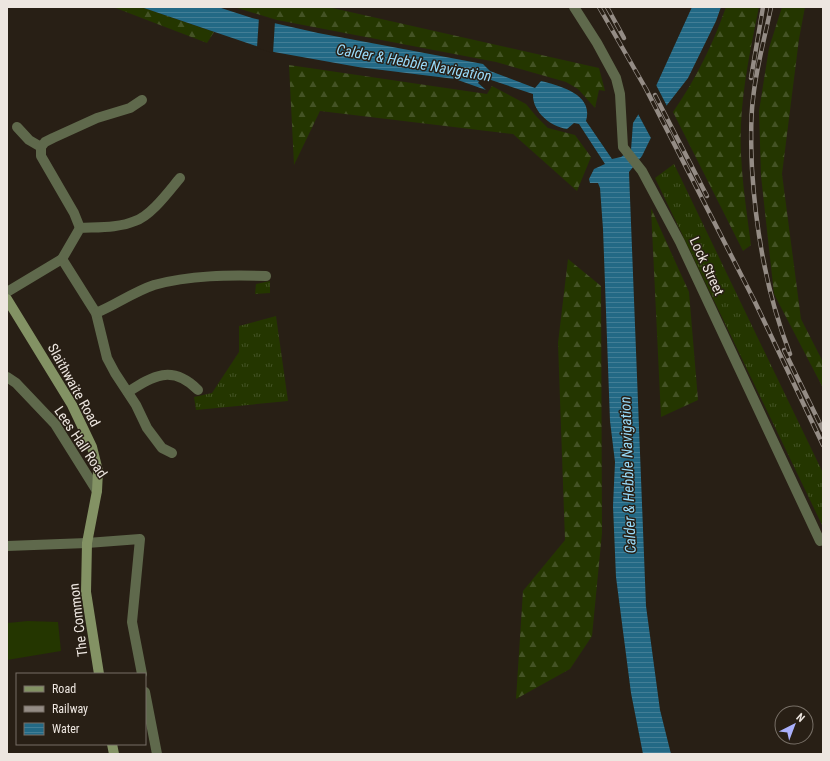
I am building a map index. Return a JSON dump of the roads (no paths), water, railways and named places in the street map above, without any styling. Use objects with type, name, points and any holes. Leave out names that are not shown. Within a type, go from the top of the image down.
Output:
[{"type":"main road","name":"Slaithwaite Road","points":[[7,299],[75,412],[93,453],[98,471],[97,491]]},
{"type":"main road","name":"The Common","points":[[97,491],[87,543],[86,592],[100,673]]},
{"type":"street","name":"Lock Street","points":[[574,7],[597,43],[616,78],[620,94],[623,147],[642,171],[680,242],[820,541]]},
{"type":"street","points":[[41,147],[53,138],[97,118],[130,108],[142,100]]},
{"type":"street","points":[[17,127],[29,140],[41,147]]},
{"type":"street","points":[[41,147],[41,156],[74,214],[80,228]]},
{"type":"street","points":[[80,228],[134,222],[149,212],[180,178]]},
{"type":"street","points":[[7,292],[62,259],[80,228]]},
{"type":"street","points":[[62,259],[96,313],[107,358],[128,392],[147,428],[162,448],[172,453]]},
{"type":"street","points":[[96,313],[153,286],[179,279],[201,277],[266,276]]},
{"type":"street","points":[[128,392],[156,375],[175,376],[190,382],[198,390]]},
{"type":"street","name":"Lees Hall Road","points":[[7,377],[16,383],[55,424],[97,491]]},
{"type":"street","points":[[7,546],[140,540],[132,622],[142,673]]},
{"type":"street","points":[[146,698],[156,754]]},
{"type":"water","name":"Calder & Hebble Navigation","points":[[141,7],[218,7],[252,18],[318,33],[483,64],[490,71],[535,88],[541,81],[557,86],[574,93],[585,104],[587,112],[586,121],[612,159],[621,157],[631,150],[633,123],[656,86],[692,7],[721,7],[716,21],[688,78],[667,105],[642,156],[629,172],[646,606],[660,710],[671,754],[643,754],[631,693],[616,577],[613,506],[615,462],[610,421],[603,229],[600,188],[598,183],[590,183],[589,179],[594,169],[605,164],[579,124],[574,123],[567,129],[561,128],[549,122],[539,112],[534,101],[533,94],[488,79],[481,78],[478,83],[486,90],[455,79],[358,67],[274,52]]},
{"type":"railway","points":[[599,7],[646,89],[754,300],[823,445]]},
{"type":"railway","points":[[607,7],[624,38]]},
{"type":"railway","points":[[751,78],[763,7]]},
{"type":"railway","points":[[771,7],[754,87],[751,125],[752,169],[756,217],[764,263],[775,309],[790,354]]},
{"type":"railway","points":[[655,95],[707,196]]},
{"type":"railway","points":[[784,350],[823,430]]}]
